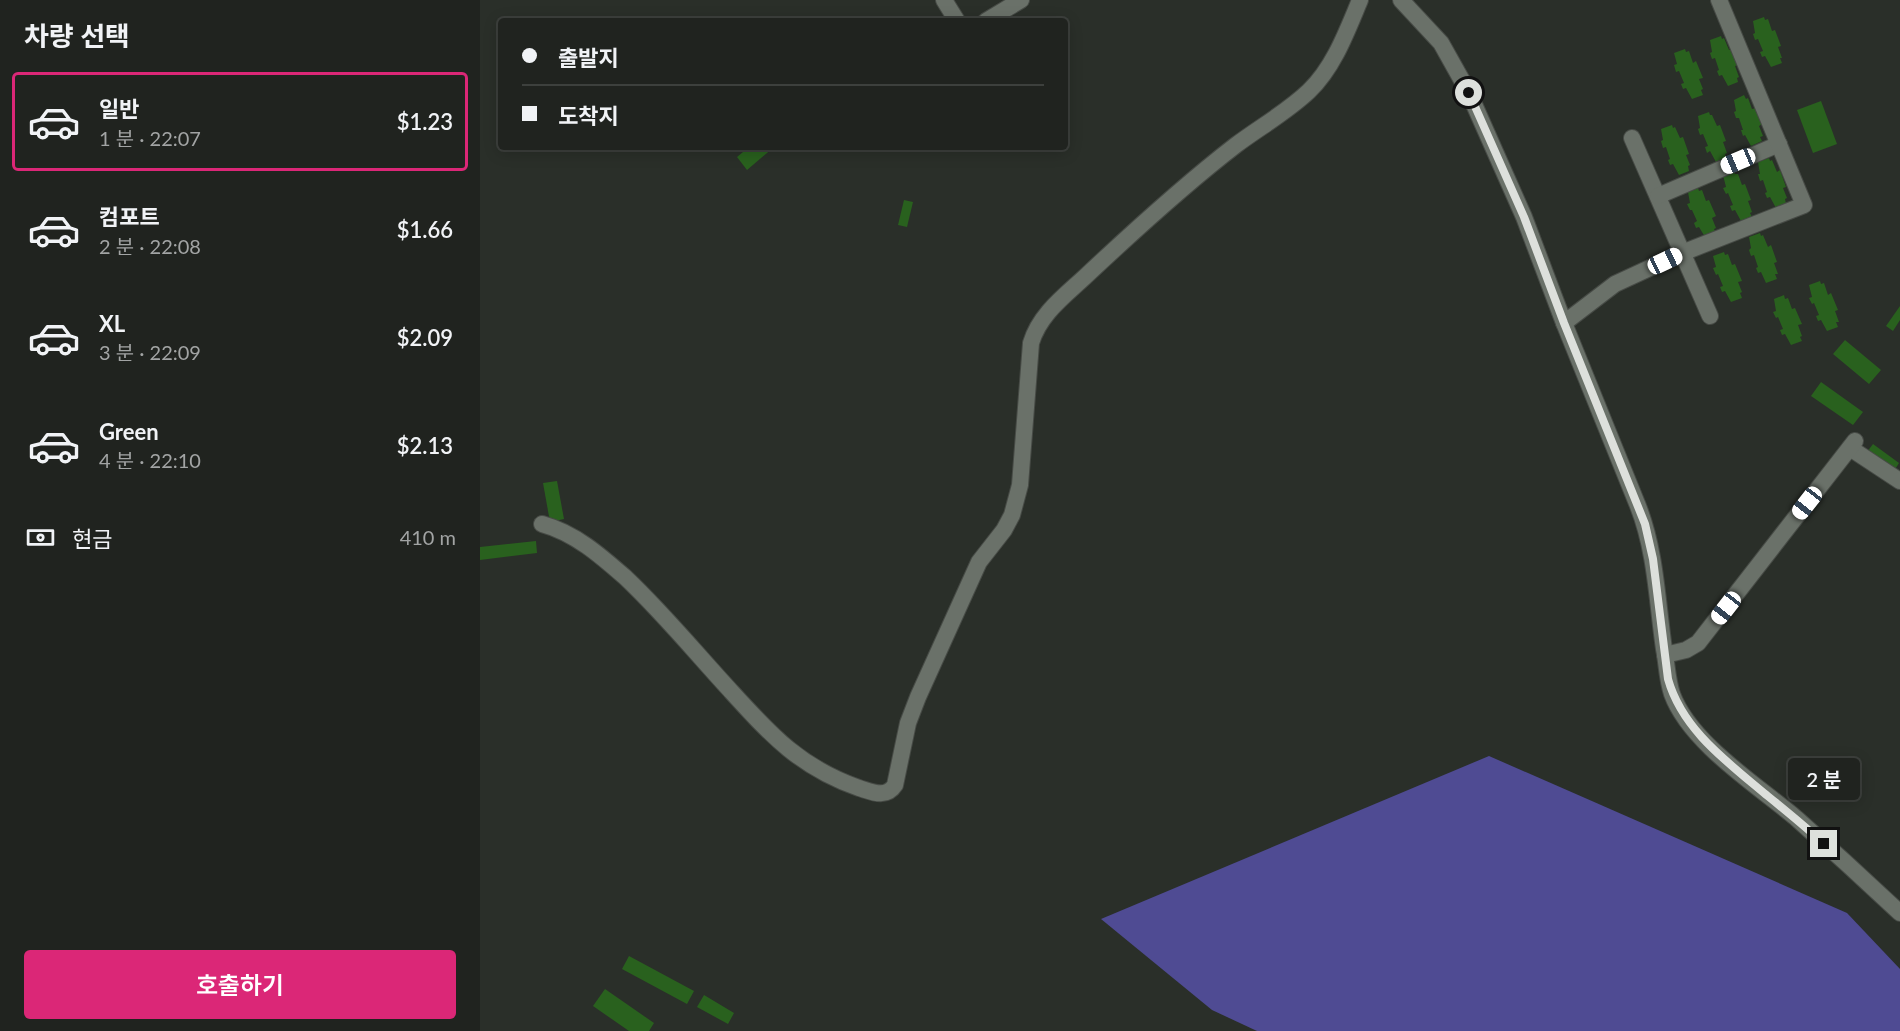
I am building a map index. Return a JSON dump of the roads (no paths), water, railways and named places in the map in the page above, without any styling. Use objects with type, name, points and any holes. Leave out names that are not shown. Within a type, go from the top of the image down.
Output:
[{"type":"street","points":[[944,0],[955,18]]},
{"type":"street","points":[[991,18],[1021,0]]},
{"type":"street","points":[[542,524],[562,529],[584,543],[626,578],[695,651],[755,720],[788,749],[829,776],[874,793],[884,794],[891,791],[895,784],[908,723],[918,697],[979,562],[1004,530],[1016,505],[1020,485],[1031,343],[1035,330],[1041,320],[1175,194],[1309,91],[1323,75],[1345,35],[1360,0]]},
{"type":"street","points":[[1401,0],[1441,43],[1469,93],[1524,217],[1645,524],[1653,559],[1672,695],[1687,720],[1719,756],[1795,818],[1900,913]]},
{"type":"street","points":[[1564,323],[1615,284],[1682,253],[1804,205],[1719,0]]},
{"type":"street","points":[[1632,138],[1710,316]]},
{"type":"street","points":[[1658,196],[1779,144]]},
{"type":"street","points":[[1665,654],[1686,650],[1698,643],[1852,444],[1900,481]]}]
